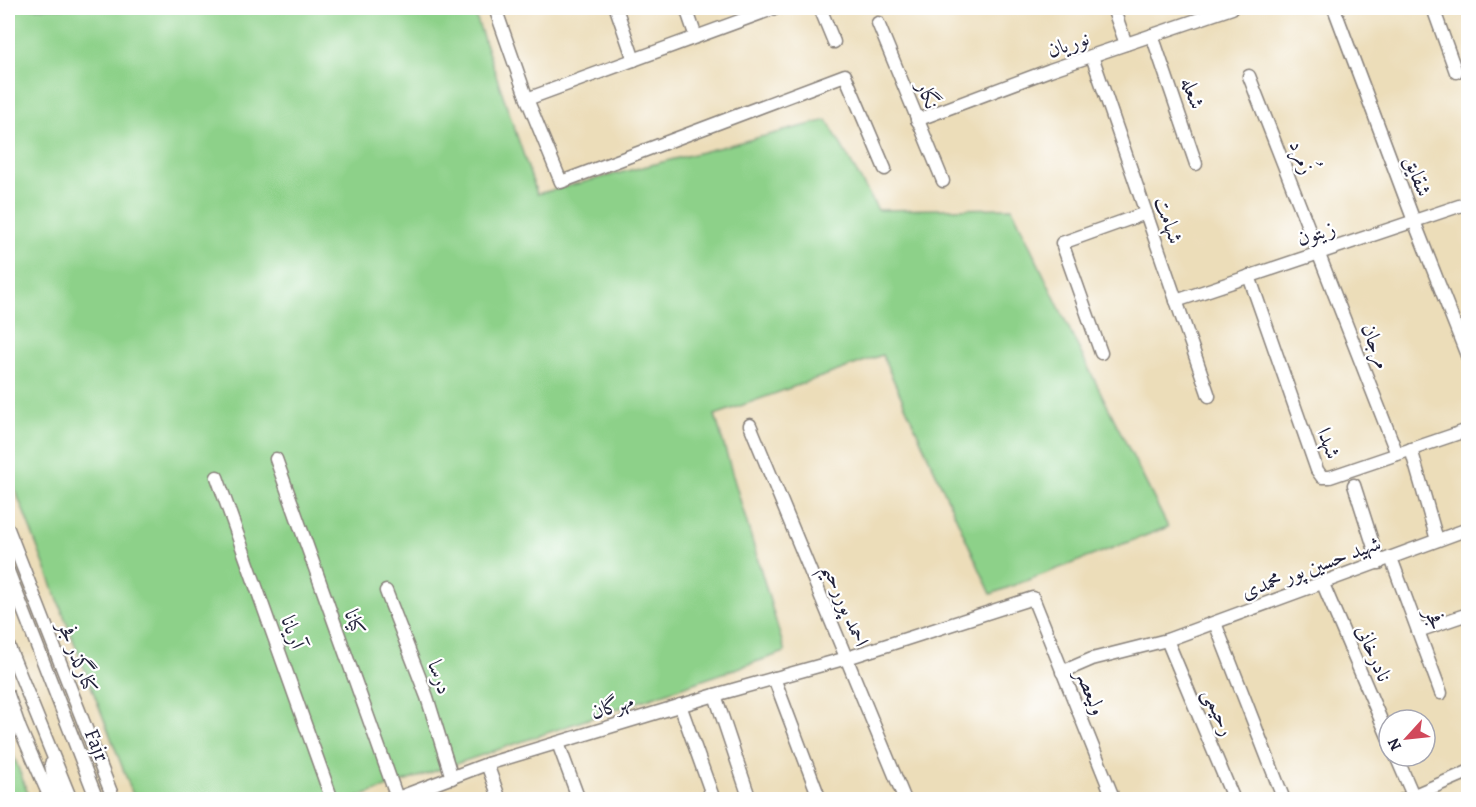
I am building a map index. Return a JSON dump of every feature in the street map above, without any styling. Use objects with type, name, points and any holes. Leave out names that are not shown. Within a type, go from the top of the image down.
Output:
[{"type":"street","points":[[495,8],[527,99],[561,182],[845,75],[885,169]]},
{"type":"street","points":[[616,8],[634,60]]},
{"type":"street","points":[[686,8],[696,37]]},
{"type":"street","points":[[527,99],[775,8]]},
{"type":"street","points":[[820,8],[834,42]]},
{"type":"street","points":[[1113,8],[1126,44]]},
{"type":"street","name":"نوریان","points":[[917,120],[1232,8]]},
{"type":"street","name":"شقایق","points":[[1334,8],[1468,358]]},
{"type":"street","points":[[1433,8],[1456,72]]},
{"type":"street","name":"نگار","points":[[878,23],[943,181]]},
{"type":"street","name":"شعله","points":[[1152,35],[1196,164]]},
{"type":"street","name":"شهامت","points":[[1092,56],[1209,396]]},
{"type":"street","name":"زُمرد","points":[[1249,76],[1319,253]]},
{"type":"street","name":"زیتون","points":[[1176,301],[1468,203]]},
{"type":"street","points":[[1101,353],[1062,243],[1146,213]]},
{"type":"street","name":"مرجان","points":[[1319,253],[1397,454]]},
{"type":"street","name":"شهدا","points":[[1249,276],[1317,470],[1322,477],[1330,477],[1468,430]]},
{"type":"street","name":"احمد پوررحیم","points":[[750,425],[905,800]]},
{"type":"street","points":[[1412,449],[1437,540]]},
{"type":"street","name":"کیانا","points":[[276,459],[400,798]]},
{"type":"street","name":"آریانا","points":[[217,477],[332,800]]},
{"type":"street","name":"فجر","points":[[1354,485],[1418,631],[1442,693]]},
{"type":"street","name":"کنارگذر فجر","points":[[8,529],[112,796]]},
{"type":"street","name":"شهید حسین پور محمدی","points":[[1062,672],[1092,659],[1167,640],[1468,529]]},
{"type":"street","name":"Fajr","points":[[8,571],[98,800]]},
{"type":"street","name":"نادرخانی","points":[[1323,584],[1377,711]]},
{"type":"street","name":"درسا","points":[[386,591],[427,697],[452,778]]},
{"type":"street","name":"مهرگان","points":[[400,798],[487,764],[681,705],[847,658],[1033,598]]},
{"type":"street","name":"ولیعصر","points":[[1033,598],[1114,800]]},
{"type":"street","points":[[1418,631],[1468,614]]},
{"type":"street","points":[[1215,623],[1284,800]]},
{"type":"street","name":"رحیمی","points":[[1167,640],[1234,800]]},
{"type":"street","points":[[8,645],[71,800]]},
{"type":"street","points":[[774,678],[820,800]]},
{"type":"street","points":[[8,695],[51,800]]},
{"type":"street","points":[[715,695],[750,800]]},
{"type":"street","points":[[681,705],[714,800]]},
{"type":"street","points":[[558,743],[579,800]]},
{"type":"street","points":[[48,745],[57,800]]},
{"type":"street","points":[[487,764],[500,800]]},
{"type":"street","points":[[1400,768],[1410,798],[1468,772]]},
{"type":"street","points":[[89,778],[112,796]]},
{"type":"green space","points":[[8,8],[473,8],[537,194],[827,120],[878,210],[1012,208],[1075,341],[1168,527],[991,594],[882,355],[715,415],[785,652],[353,799],[135,800],[8,471]]},
{"type":"green space","points":[[8,741],[30,799],[8,799]]}]
